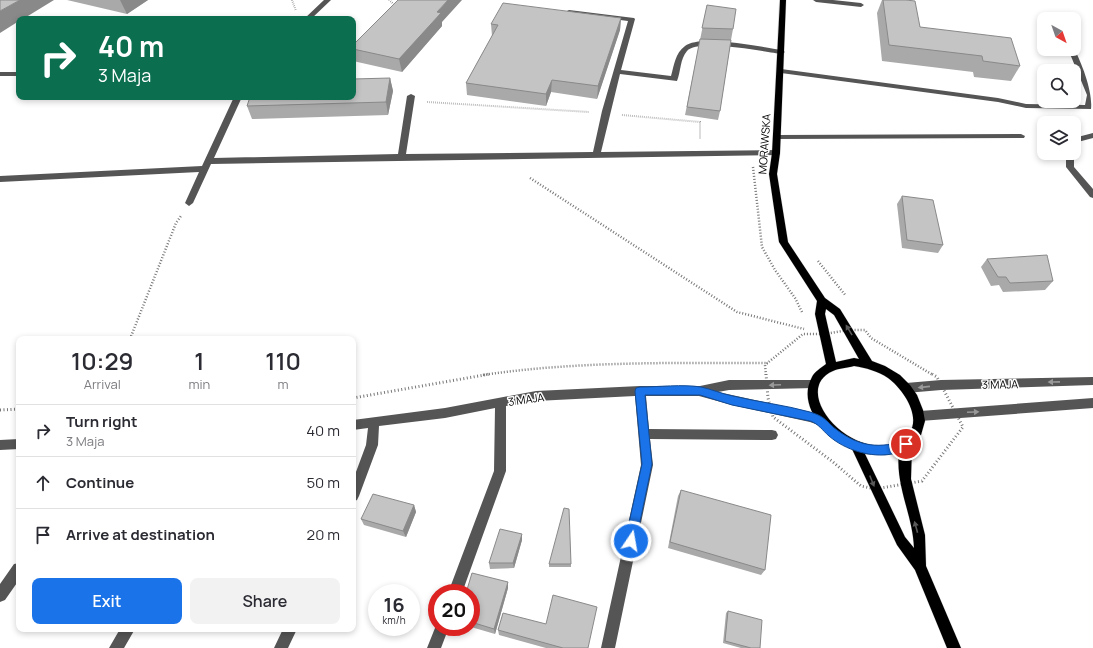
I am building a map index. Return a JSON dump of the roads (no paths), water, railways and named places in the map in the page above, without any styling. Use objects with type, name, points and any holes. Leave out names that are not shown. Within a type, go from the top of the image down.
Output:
[{"type":"main road","name":"MORAWSKA","points":[[783,0],[781,71],[776,153],[773,174],[784,242],[822,301],[837,312],[868,364]]},
{"type":"main road","points":[[822,301],[820,314],[831,366]]},
{"type":"main road","points":[[854,362],[868,364],[883,370],[896,378],[906,388],[914,400],[920,416],[914,436],[906,444],[893,449],[879,451],[856,446],[846,442],[832,433],[821,421],[814,408],[812,396],[814,384],[819,374],[831,366],[840,363],[854,362]]},
{"type":"main road","points":[[906,444],[904,456],[905,485],[919,537],[920,566]]},
{"type":"main road","points":[[856,446],[901,542],[920,566],[954,648]]},
{"type":"street","points":[[310,16],[328,0]]},
{"type":"street","points":[[816,0],[861,5]]},
{"type":"street","points":[[564,11],[632,19],[605,113],[596,155]]},
{"type":"street","points":[[618,72],[674,79],[680,55],[689,45],[706,42],[782,52]]},
{"type":"street","points":[[781,71],[998,100],[1026,106],[1088,107],[1091,95],[1075,56]]},
{"type":"street","points":[[0,74],[16,74]]},
{"type":"street","points":[[402,157],[411,98]]},
{"type":"street","points":[[190,203],[237,100]]},
{"type":"street","points":[[1081,139],[1093,135]]},
{"type":"street","points":[[777,137],[1021,136]]},
{"type":"street","points":[[0,179],[207,165],[402,157],[776,153]]},
{"type":"street","points":[[1070,160],[1070,167],[1093,195]]},
{"type":"street","name":"3 MAJA","points":[[906,388],[941,385],[1093,381]]},
{"type":"street","name":"3 MAJA","points":[[356,425],[445,413],[536,396],[640,391],[700,391],[729,385],[814,384]]},
{"type":"street","points":[[608,648],[647,464],[640,391]]},
{"type":"street","name":"3 MAJA","points":[[700,391],[732,400],[810,417],[821,421]]},
{"type":"street","points":[[458,584],[500,471],[501,402]]},
{"type":"street","points":[[920,416],[1093,403]]},
{"type":"street","points":[[356,488],[372,445],[374,423]]},
{"type":"street","points":[[644,434],[772,435]]},
{"type":"street","points":[[0,445],[16,444]]},
{"type":"street","points":[[0,595],[16,572]]},
{"type":"street","points":[[116,648],[126,632]]},
{"type":"street","points":[[281,648],[289,632]]},
{"type":"street","points":[[434,648],[439,636]]}]
